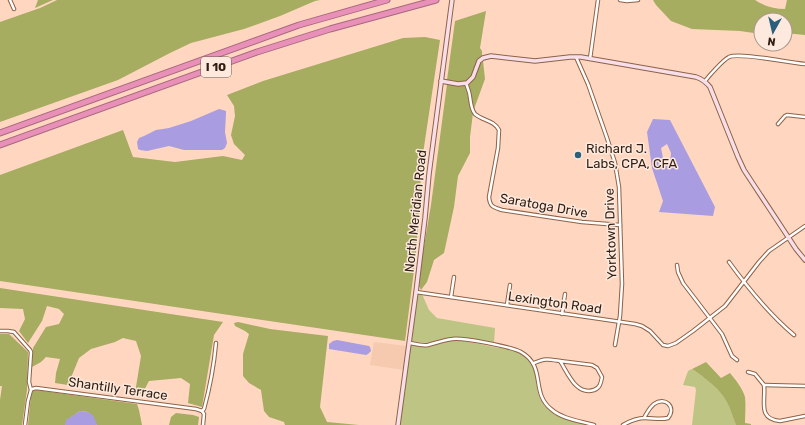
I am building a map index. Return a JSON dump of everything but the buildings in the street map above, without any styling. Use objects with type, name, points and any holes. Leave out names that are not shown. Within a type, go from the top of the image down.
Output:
[{"type":"highway","name":"I 10","points":[[0,133],[299,25],[387,0]]},
{"type":"highway","name":"I 10","points":[[0,145],[257,52],[330,29],[436,0]]},
{"type":"street","points":[[10,0],[14,9]]},
{"type":"street","name":"North Meridian Road","points":[[398,425],[410,343],[440,81],[452,0]]},
{"type":"street","points":[[590,58],[598,0]]},
{"type":"street","points":[[620,0],[638,0]]},
{"type":"street","points":[[705,81],[725,60],[734,56],[805,64]]},
{"type":"street","points":[[440,81],[458,84],[466,83],[473,77],[480,61],[487,57],[535,61],[570,57],[590,58],[705,81],[710,87],[744,170],[788,238],[805,260]]},
{"type":"street","name":"Yorktown Drive","points":[[576,57],[590,90],[615,163],[620,195],[622,284],[619,322],[615,345]]},
{"type":"street","name":"Saratoga Drive","points":[[466,83],[475,113],[482,119],[493,123],[499,130],[489,196],[490,204],[493,207],[502,210],[582,222],[620,225]]},
{"type":"street","points":[[778,124],[787,115],[805,117]]},
{"type":"street","points":[[710,318],[725,306],[769,251],[805,226]]},
{"type":"street","points":[[729,262],[744,282],[774,316],[794,335]]},
{"type":"street","points":[[677,265],[678,272],[683,283],[722,334],[732,356],[737,360]]},
{"type":"street","points":[[451,297],[454,277]]},
{"type":"street","points":[[507,305],[510,285]]},
{"type":"street","name":"Lexington Road","points":[[416,292],[635,324],[650,331],[663,345],[666,346],[682,339],[710,318]]},
{"type":"street","points":[[562,314],[565,294]]},
{"type":"street","points":[[0,331],[14,332],[30,351],[29,382],[31,390],[25,425]]},
{"type":"street","points":[[410,343],[427,345],[453,338],[519,351],[534,363],[540,392],[545,403],[551,410],[561,415],[594,425]]},
{"type":"street","points":[[203,425],[204,414],[202,412],[209,388],[215,358],[216,343]]},
{"type":"street","points":[[534,363],[543,359],[560,361],[592,365],[597,368],[602,377],[598,389],[590,391],[577,388],[560,361]]},
{"type":"street","points":[[748,372],[755,374],[764,385],[764,411],[768,417],[776,421],[780,421],[805,416]]},
{"type":"street","points":[[764,385],[805,386]]},
{"type":"street","name":"Shantilly Terrace","points":[[31,390],[36,388],[196,409],[202,412]]},
{"type":"street","points":[[623,425],[644,418],[668,418],[671,413],[671,408],[669,404],[661,401],[652,405],[644,418]]},
{"type":"shaded area","points":[[219,109],[226,111],[225,132],[227,143],[225,148],[222,150],[184,150],[169,146],[147,151],[138,149],[137,142],[139,138],[156,130],[169,128],[191,121]]},
{"type":"shaded area","points":[[653,119],[670,120],[715,207],[713,216],[659,212],[663,201],[652,168],[647,132]],"holes":[[[667,144],[671,153],[670,163],[663,158],[661,148]]]},
{"type":"shaded area","points":[[337,340],[369,346],[371,351],[366,355],[329,349],[329,344]]},
{"type":"shaded area","points":[[374,342],[407,346],[404,370],[370,365]]},
{"type":"shaded area","points":[[80,411],[92,414],[97,425],[65,425],[66,420]]},
{"type":"green space","points":[[38,0],[53,0],[35,8]]},
{"type":"green space","points":[[57,0],[320,0],[244,29],[191,43],[118,80],[0,122],[0,22],[40,8]]},
{"type":"green space","points":[[653,0],[755,0],[769,7],[785,9],[787,0],[805,0],[805,35],[793,34],[793,12],[753,12],[753,33],[692,29],[671,21]]},
{"type":"green space","points":[[486,11],[480,48],[482,51],[482,57],[477,62],[472,76],[464,82],[447,80],[455,21]]},
{"type":"green space","points":[[425,37],[440,40],[421,167],[420,203],[415,262],[405,341],[0,281],[0,175],[123,130],[133,157],[175,162],[223,156],[242,160],[245,155],[234,144],[231,135],[235,116],[234,106],[227,95],[263,81],[403,38]]},
{"type":"green space","points":[[483,61],[485,79],[474,109],[468,84]]},
{"type":"green space","points":[[447,84],[465,85],[470,107],[473,113],[470,153],[458,176],[454,207],[444,253],[434,260],[427,282],[421,290],[419,286],[420,270],[431,205]]},
{"type":"green space","points":[[0,288],[223,322],[214,335],[202,407],[188,403],[190,384],[181,378],[149,381],[142,394],[135,393],[141,356],[136,341],[123,338],[91,349],[79,358],[68,385],[55,383],[60,359],[46,357],[32,367],[33,348],[46,327],[59,324],[64,314],[59,309],[47,306],[42,321],[28,343],[19,331],[25,319],[23,309],[0,308]]},
{"type":"green space","points":[[418,294],[422,294],[429,310],[437,318],[495,328],[494,343],[463,337],[453,337],[427,343],[411,341]]},
{"type":"green space","points":[[238,322],[270,329],[328,336],[320,407],[327,422],[359,425],[285,425],[284,422],[269,417],[264,411],[261,390],[249,383],[243,376],[243,354],[249,334],[235,326],[234,323]]},
{"type":"green space","points":[[0,334],[9,334],[28,352],[27,390],[22,425],[0,425],[0,400],[2,386],[0,386]]},
{"type":"green space","points":[[453,340],[507,349],[520,353],[532,363],[539,396],[548,409],[562,417],[587,425],[399,425],[411,345],[428,347]]},
{"type":"green space","points":[[706,362],[721,378],[730,373],[736,381],[745,397],[745,423],[751,425],[736,425],[727,402],[721,393],[709,381],[692,369]]},
{"type":"green space","points":[[692,369],[709,381],[721,393],[727,402],[736,425],[692,425],[696,390],[695,387],[683,385],[688,371]]},
{"type":"green space","points":[[36,390],[137,404],[142,425],[97,425],[88,412],[80,411],[67,420],[65,425],[28,425],[31,395],[33,391]]},
{"type":"green space","points":[[176,413],[199,417],[198,425],[169,425],[171,417]]},
{"type":"place","name":"Richard J. Labs, CPA, CFA","points":[[578,155]]}]
